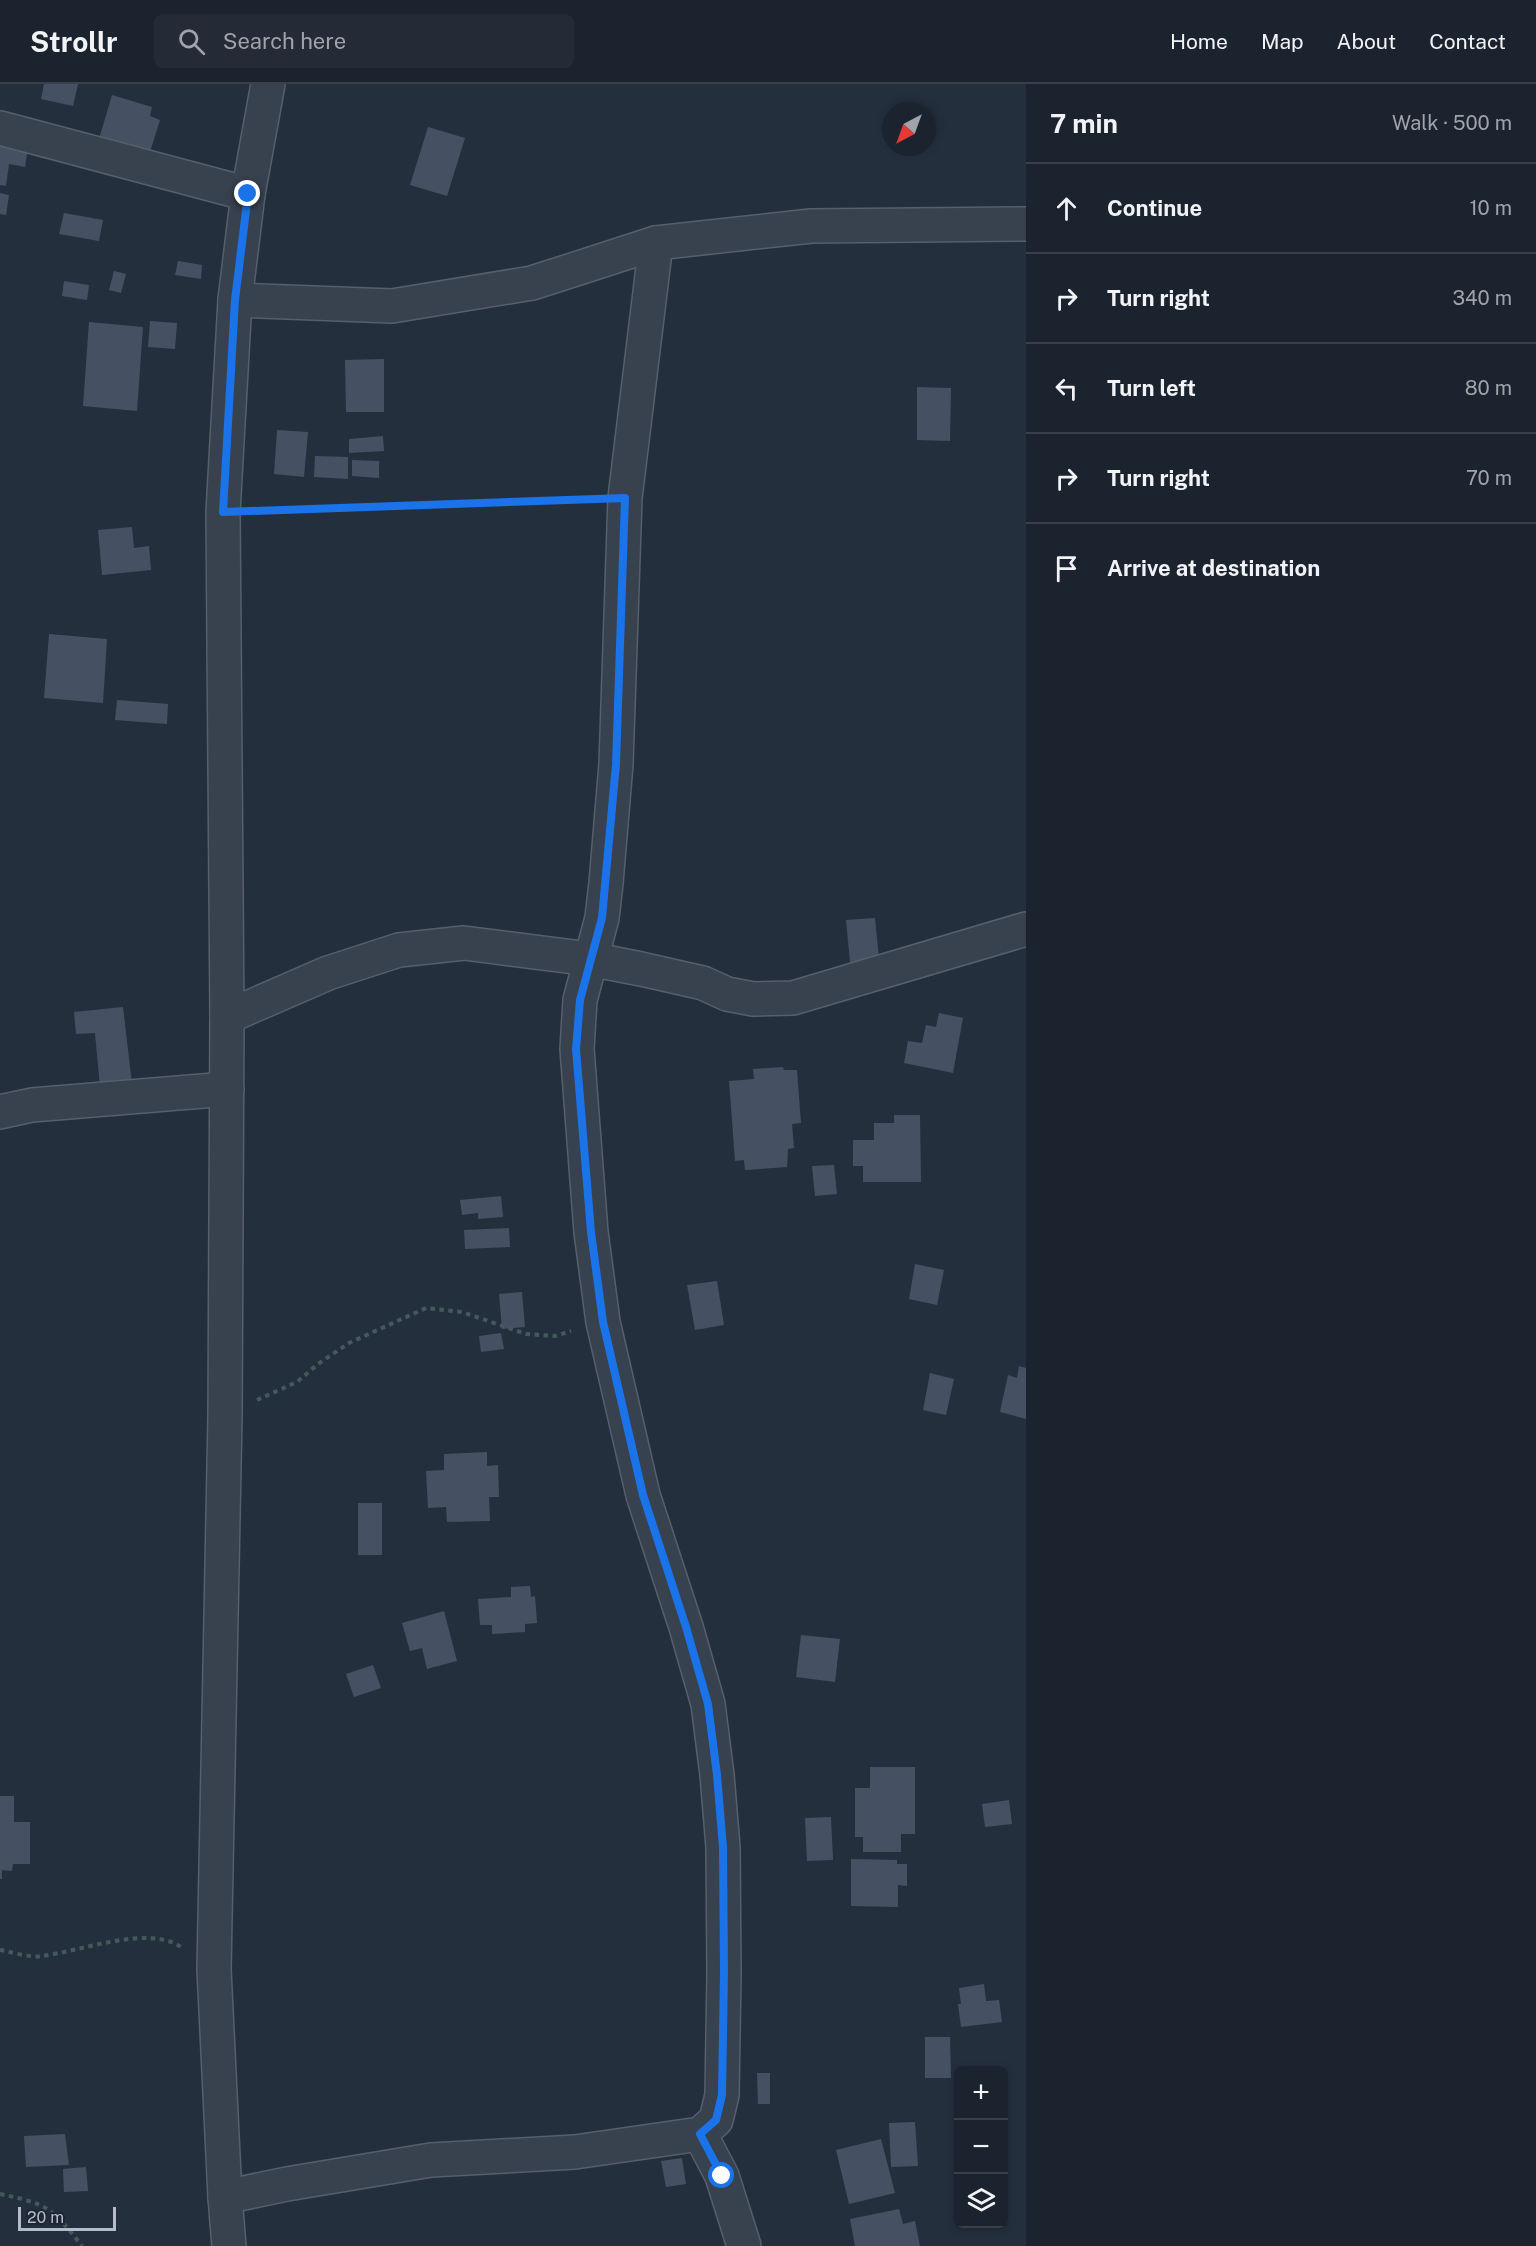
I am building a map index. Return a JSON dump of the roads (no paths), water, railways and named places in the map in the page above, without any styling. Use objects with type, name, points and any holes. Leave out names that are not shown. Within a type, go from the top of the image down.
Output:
[{"type":"street","points":[[229,2246],[214,1969],[225,1416],[227,1017],[223,512],[235,300],[248,194],[268,84]]},
{"type":"street","points":[[0,128],[248,194]]},
{"type":"street","points":[[235,300],[392,306],[532,283],[656,243],[811,226],[1026,224]]},
{"type":"street","points":[[225,2197],[287,2184],[431,2160],[575,2152],[700,2134],[716,2120],[722,2095],[723,1847],[708,1704],[686,1627],[643,1495],[603,1322],[591,1232],[576,1049],[580,1000],[602,918],[616,764],[625,498],[656,243]]},
{"type":"street","points":[[227,1017],[328,973],[399,950],[464,943],[590,959],[703,983],[727,994],[753,999],[793,998],[1026,929]]},
{"type":"street","points":[[0,1112],[32,1105],[227,1089]]},
{"type":"street","points":[[700,2134],[722,2176],[744,2246]]}]
